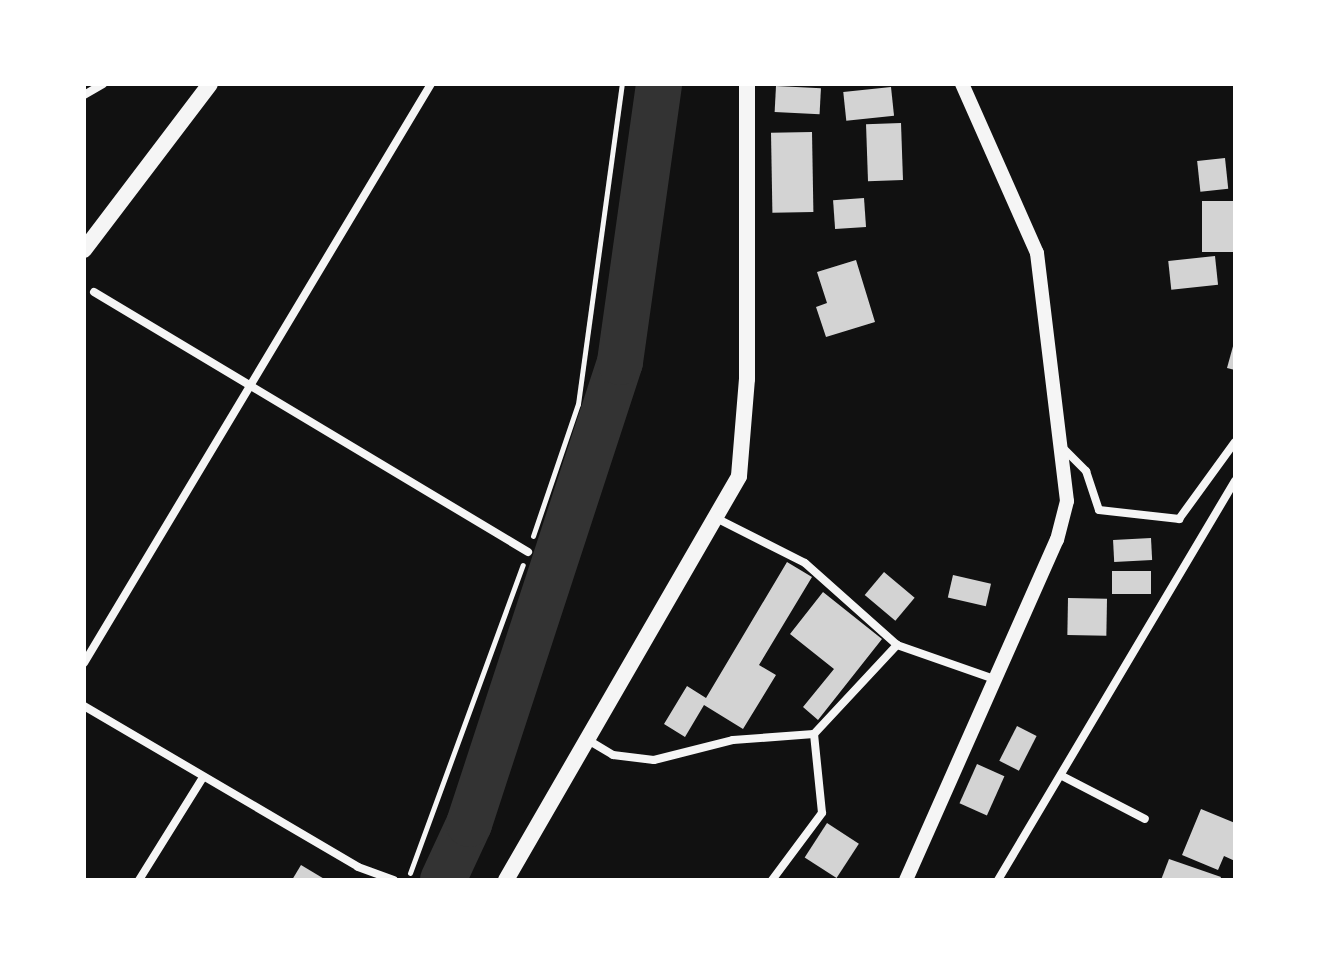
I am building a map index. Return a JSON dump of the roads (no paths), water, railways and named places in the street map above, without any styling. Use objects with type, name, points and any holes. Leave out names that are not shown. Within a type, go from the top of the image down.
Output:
[{"type":"main road","points":[[84,250],[210,84]]},
{"type":"main road","points":[[506,880],[718,519],[739,476],[743,440],[747,84]]},
{"type":"street","points":[[84,95],[103,84]]},
{"type":"street","points":[[84,663],[431,84]]},
{"type":"street","points":[[906,880],[1057,540],[1067,501],[1065,450],[1037,253],[962,84]]},
{"type":"street","points":[[94,292],[250,389],[528,552]]},
{"type":"street","points":[[1065,450],[1086,471],[1099,510],[1179,519],[1235,442]]},
{"type":"street","points":[[998,880],[1064,777],[1235,481]]},
{"type":"street","points":[[718,519],[805,563],[897,645],[994,679]]},
{"type":"street","points":[[588,740],[613,755],[654,760],[733,740],[814,734],[897,645]]},
{"type":"street","points":[[84,706],[203,777],[394,880]]},
{"type":"street","points":[[772,880],[822,813],[814,734]]},
{"type":"street","points":[[139,880],[203,777]]},
{"type":"street","points":[[1064,777],[1145,819]]},
{"type":"waterway","points":[[443,880],[469,824],[620,362],[659,84]]}]
